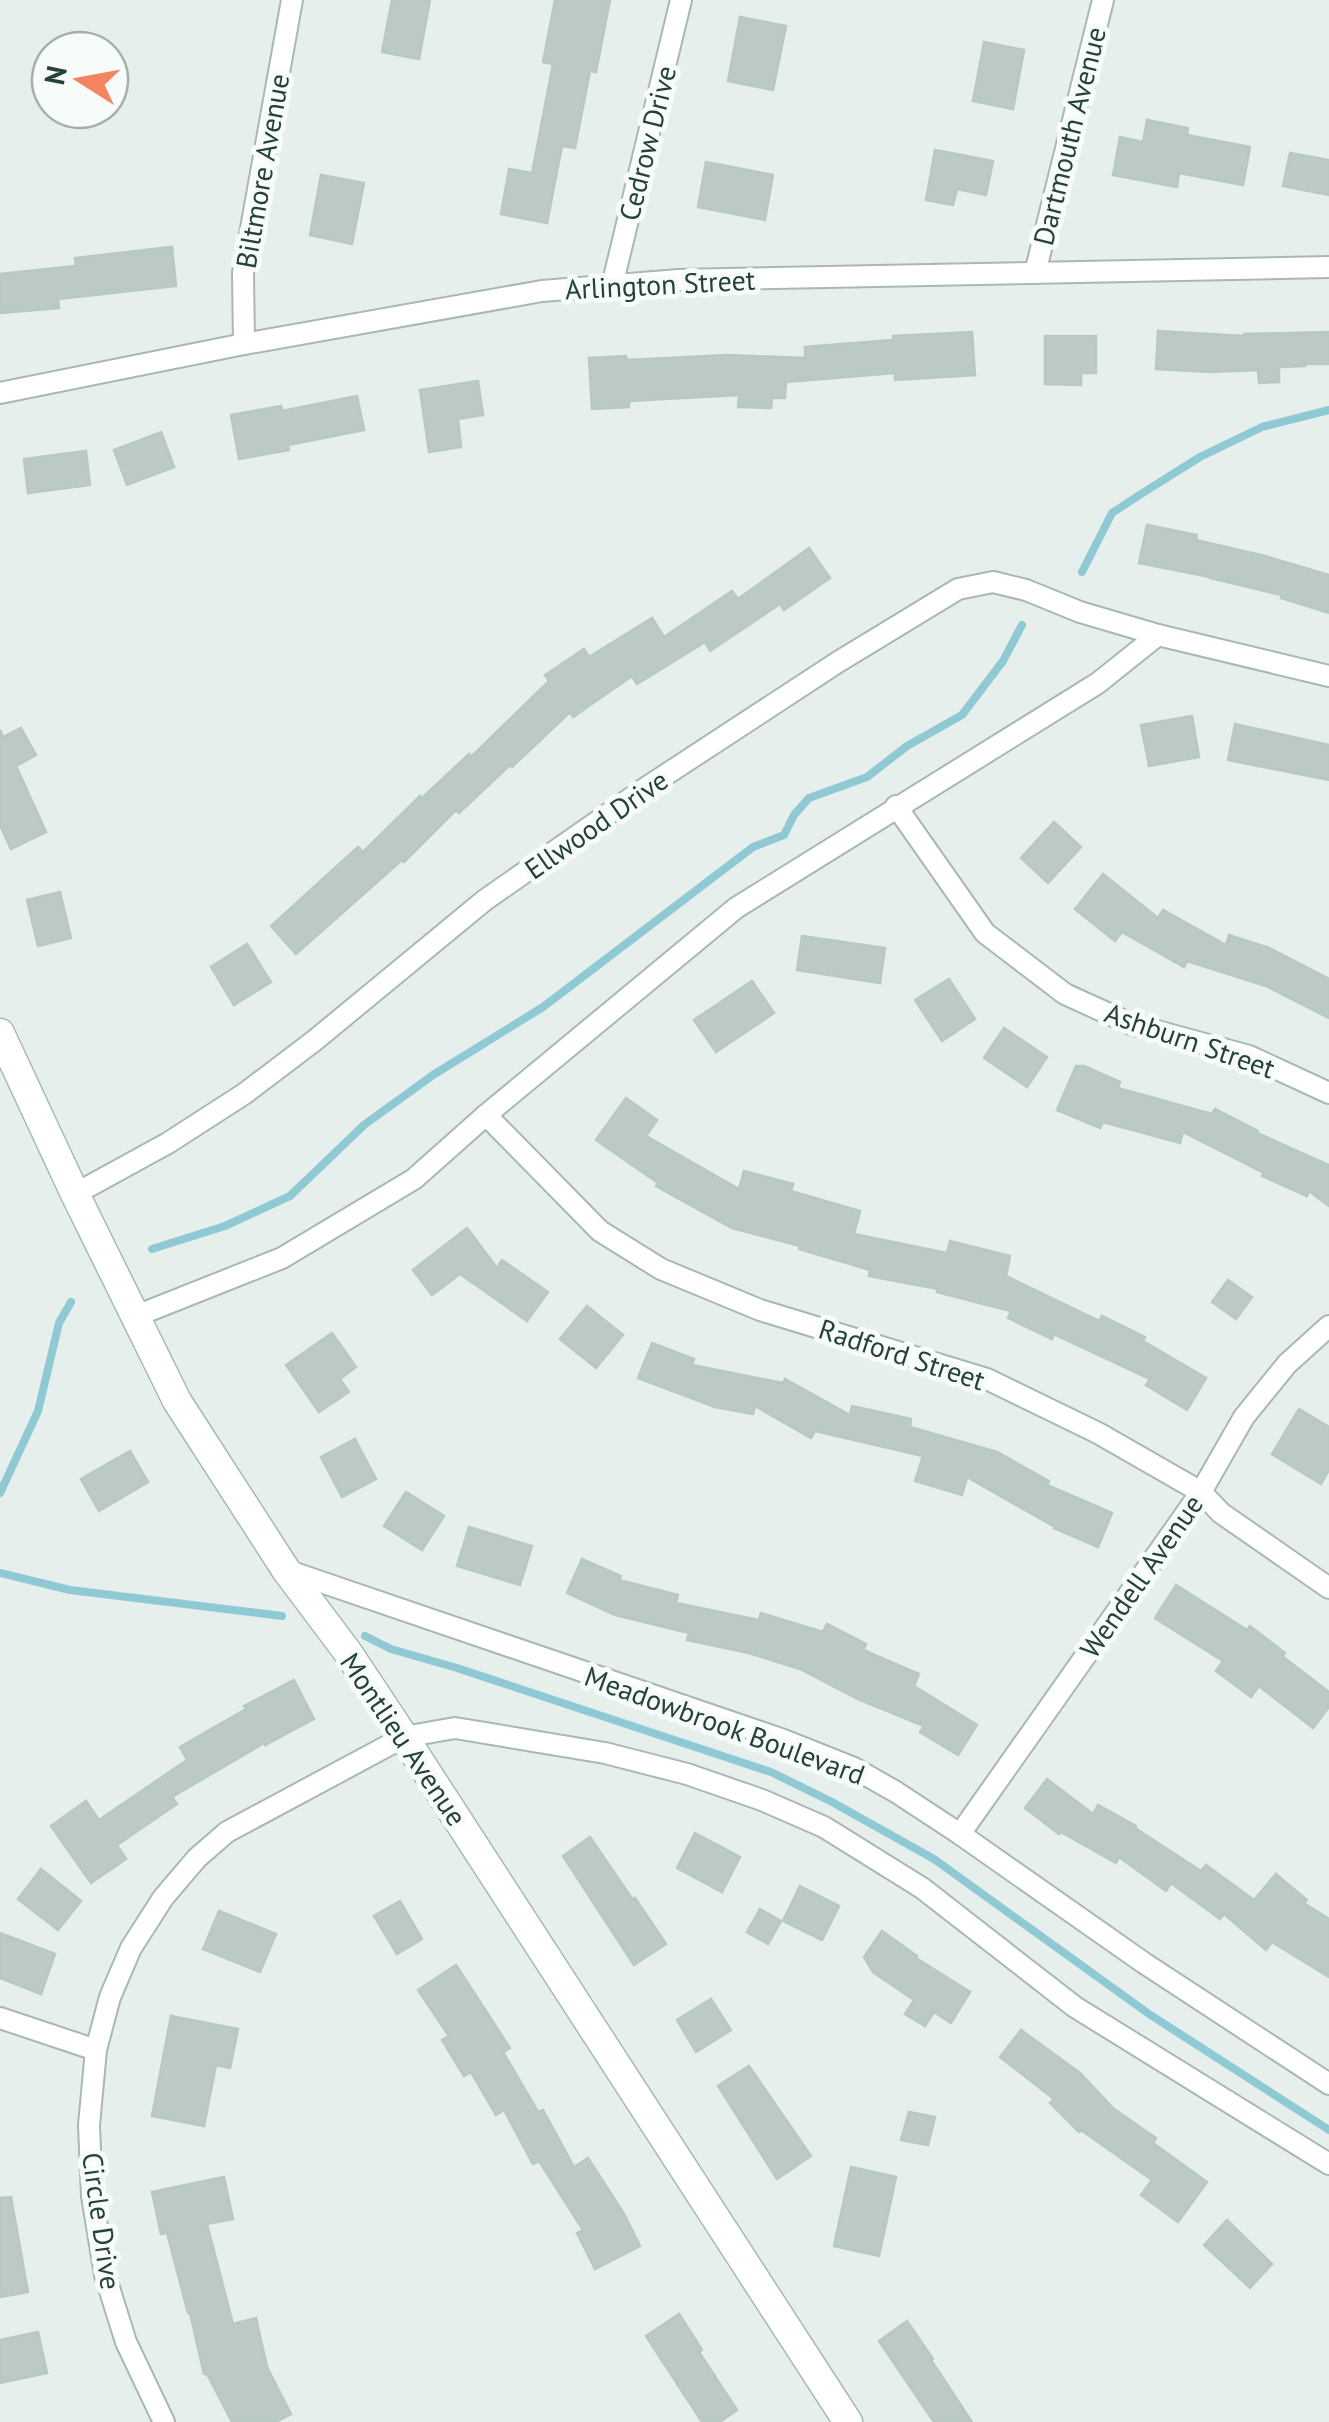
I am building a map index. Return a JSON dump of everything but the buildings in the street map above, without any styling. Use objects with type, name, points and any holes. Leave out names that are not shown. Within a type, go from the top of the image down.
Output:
[{"type":"street","name":"Biltmore Avenue","points":[[244,344],[244,273],[292,0]]},
{"type":"street","name":"Cedrow Drive","points":[[612,286],[681,0]]},
{"type":"street","name":"Dartmouth Avenue","points":[[1035,273],[1103,0]]},
{"type":"street","name":"Arlington Street","points":[[0,393],[244,344],[542,291],[680,280],[1329,267]]},
{"type":"street","name":"Ellwood Drive","points":[[75,1194],[168,1143],[244,1094],[485,900],[838,662],[958,589],[994,582],[1158,636],[1329,676]]},
{"type":"street","points":[[136,1316],[282,1258],[414,1179],[736,908],[1098,683],[1158,636]]},
{"type":"street","name":"Ashburn Street","points":[[896,806],[984,933],[1066,994],[1131,1024],[1249,1056],[1329,1092]]},
{"type":"street","name":"Montlieu Avenue","points":[[0,1033],[177,1402],[286,1570],[404,1736],[848,2422]]},
{"type":"street","name":"Radford Street","points":[[486,1115],[600,1231],[660,1269],[760,1310],[987,1380],[1098,1433],[1201,1492],[1221,1513],[1329,1588]]},
{"type":"street","name":"Wendell Avenue","points":[[960,1834],[1201,1492],[1244,1417],[1287,1364],[1329,1326]]},
{"type":"street","name":"Meadowbrook Boulevard","points":[[286,1570],[781,1739],[854,1768],[960,1834],[1144,1963],[1329,2084]]},
{"type":"street","name":"Meadowbrook Boulevard","points":[[404,1736],[454,1728],[605,1753],[687,1774],[824,1827],[922,1888],[1075,2007],[1329,2164]]},
{"type":"street","name":"Circle Drive","points":[[164,2422],[126,2342],[105,2275],[92,2196],[90,2143],[96,2050],[110,1997],[131,1948],[163,1898],[197,1858],[227,1832],[404,1736]]},
{"type":"street","points":[[0,2018],[96,2050]]},
{"type":"waterway","points":[[1082,572],[1112,513],[1200,457],[1262,427],[1329,410]]},
{"type":"waterway","points":[[152,1249],[225,1226],[290,1196],[364,1125],[433,1075],[543,1007],[753,847],[784,835],[809,798],[867,777],[907,746],[962,715],[1003,661],[1022,625]]},
{"type":"waterway","points":[[0,1493],[38,1411],[59,1323],[71,1302]]},
{"type":"waterway","points":[[0,1573],[70,1590],[282,1616]]},
{"type":"waterway","points":[[365,1636],[391,1649],[771,1772],[832,1802],[934,1859],[1149,2014],[1329,2130]]}]
